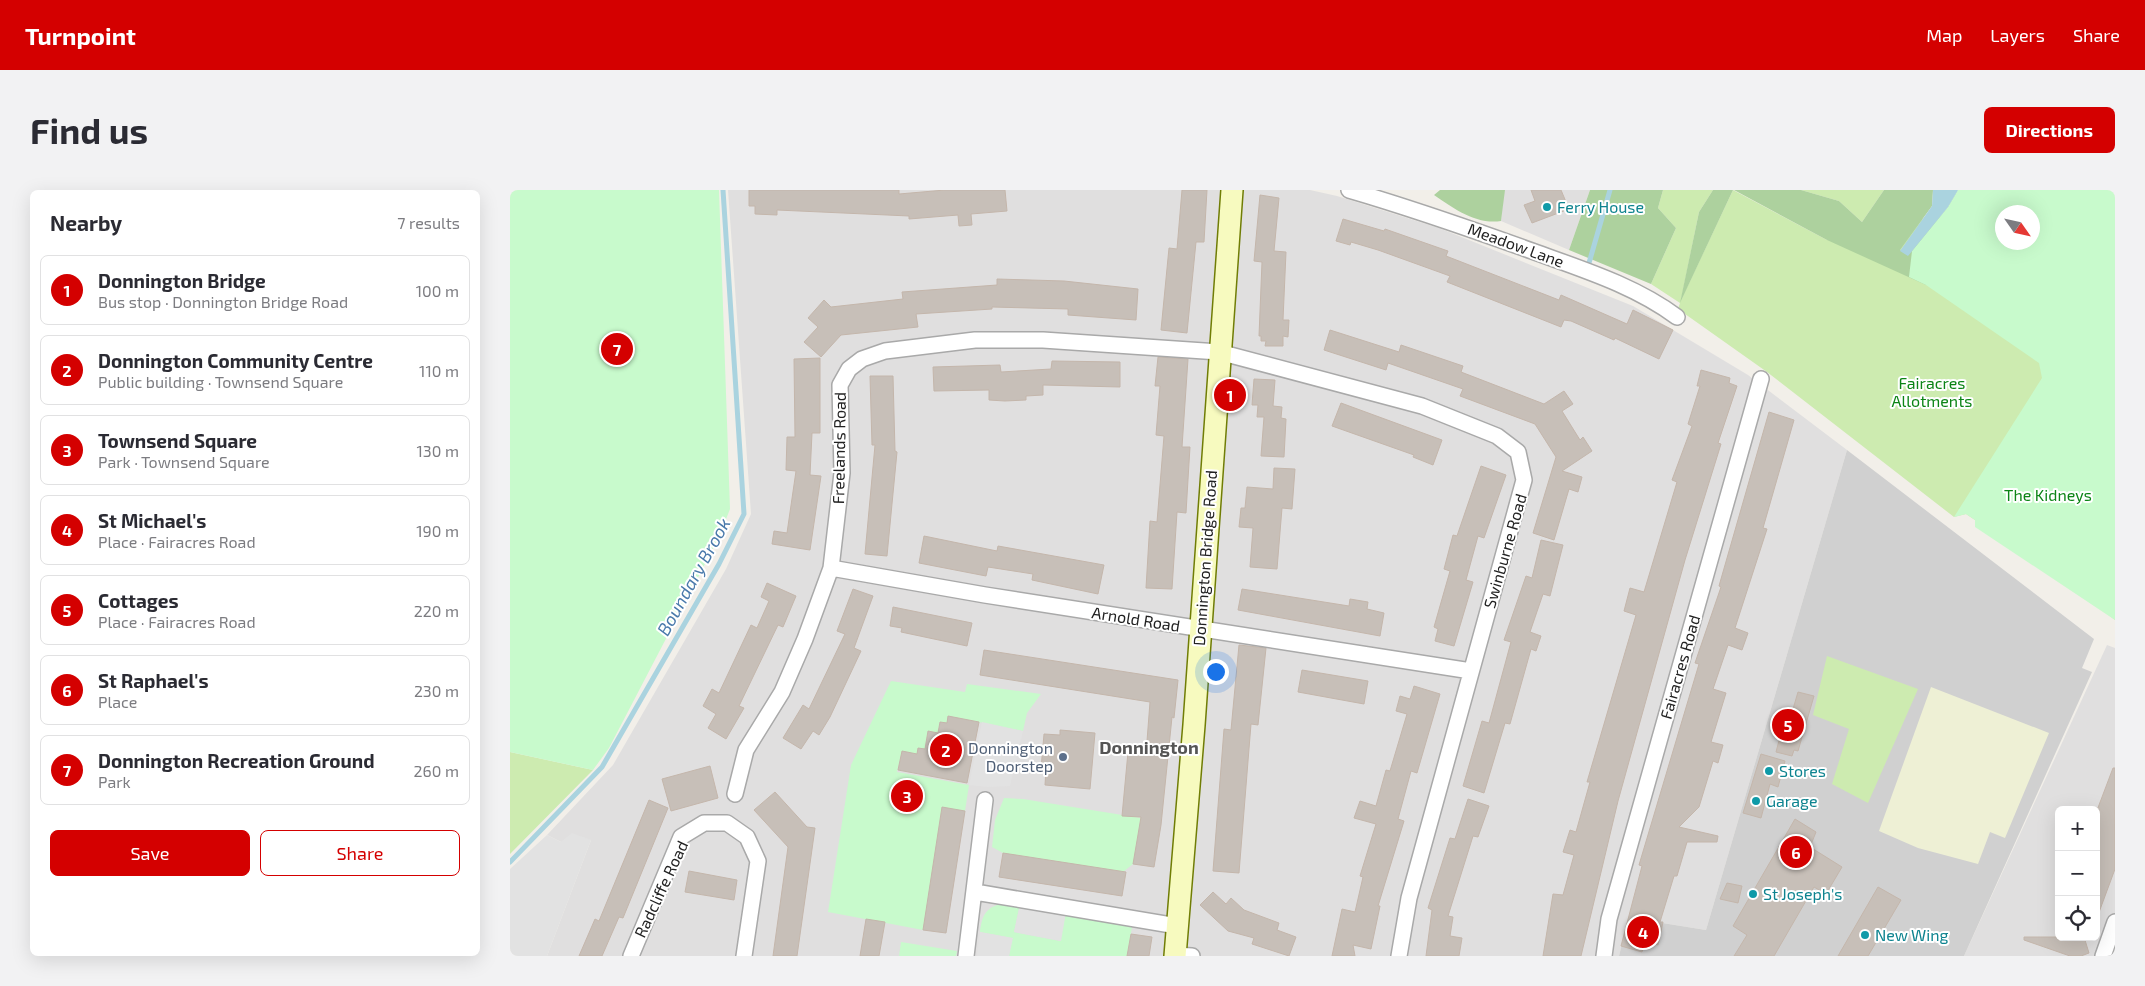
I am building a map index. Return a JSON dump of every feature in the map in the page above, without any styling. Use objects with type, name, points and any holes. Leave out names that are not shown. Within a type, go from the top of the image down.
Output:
[{"type":"main road","name":"Donnington Bridge Road","points":[[1181,956],[1177,926],[1232,190]]},
{"type":"street","name":"Meadow Lane","points":[[1349,190],[1418,210],[1593,273],[1654,300],[1677,317]]},
{"type":"street","name":"Freelands Road","points":[[735,794],[746,750],[782,692],[805,639],[831,568],[842,472],[840,385],[850,370],[862,359],[885,351],[975,340],[1043,340],[1219,352]]},
{"type":"street","name":"Swinburne Road","points":[[1219,352],[1422,406],[1497,436],[1518,452],[1524,480],[1409,898],[1399,956]]},
{"type":"street","name":"Fairacres Road","points":[[1604,956],[1609,920],[1762,379]]},
{"type":"street","name":"Arnold Road","points":[[831,568],[1200,629],[1471,671]]},
{"type":"street","points":[[966,956],[986,800]]},
{"type":"street","name":"Radcliffe Road","points":[[631,956],[682,837],[704,823],[727,822],[747,837],[758,861],[744,956]]},
{"type":"street","points":[[975,892],[1177,926]]},
{"type":"street","points":[[2107,953],[2115,922]]},
{"type":"shaded area","points":[[728,190],[1310,190],[1337,196],[1439,228],[1633,306],[1748,375],[1847,450],[1706,930],[1650,921],[1630,912],[1619,956],[547,956],[591,840],[561,842],[547,835],[613,765],[726,569],[751,514]]},
{"type":"shaded area","points":[[1504,190],[1590,190],[1569,250],[1501,221]]},
{"type":"shaded area","points":[[1847,450],[2094,639],[2082,668],[2092,672],[1964,956],[1619,956],[1630,912],[1652,916],[1650,921],[1706,930]]},
{"type":"shaded area","points":[[2107,645],[2115,648],[2115,956],[1964,956]]},
{"type":"shaded area","points":[[982,722],[1023,731],[1010,786],[988,787],[969,785]]},
{"type":"shaded area","points":[[572,833],[591,840],[547,956],[510,956],[510,869],[547,835],[561,842]]},
{"type":"shaded area","points":[[1020,904],[1066,912],[1061,941],[1014,932]]},
{"type":"shaded area","points":[[980,932],[1013,938],[1009,956],[977,956]]},
{"type":"green space","points":[[510,190],[719,190],[730,509],[719,537],[609,748],[593,770],[510,752]]},
{"type":"green space","points":[[1440,190],[1505,190],[1501,221],[1492,222],[1465,214],[1434,195]]},
{"type":"green space","points":[[1590,190],[1663,190],[1658,208],[1676,228],[1651,284],[1569,250]]},
{"type":"green space","name":"Fairacres Allotments","points":[[1663,190],[1713,190],[1699,212],[1681,300],[1733,190],[1827,240],[2057,190],[2115,620],[1981,517],[1975,527],[1975,520],[1966,514],[1954,517],[1767,372],[1678,309],[1680,303],[1651,284],[1676,228],[1658,208]]},
{"type":"green space","points":[[1713,190],[1733,190],[1680,303],[1699,212]]},
{"type":"green space","points":[[1734,190],[1801,190],[1839,201],[1862,222],[1884,190],[1933,190],[1932,206],[1900,250],[1908,255],[1948,207],[1958,190],[1926,285],[1827,240]]},
{"type":"green space","points":[[1801,190],[1884,190],[1862,222],[1839,201]]},
{"type":"green space","name":"The Kidneys","points":[[1958,190],[2115,190],[2115,620],[1975,527],[1975,520],[1966,514],[1954,517],[2042,378],[2039,363],[1926,285],[1909,277],[1912,251],[1948,207]]},
{"type":"green space","points":[[1827,656],[1918,689],[1868,803],[1832,784],[1849,729],[1813,715]]},
{"type":"green space","points":[[891,681],[965,692],[967,684],[1041,694],[1027,713],[1023,731],[949,716],[947,723],[940,722],[938,733],[928,731],[925,749],[918,748],[917,754],[902,752],[897,772],[969,785],[965,811],[942,808],[923,930],[828,912],[851,765]]},
{"type":"green space","points":[[1931,687],[2049,733],[2005,838],[1990,832],[1978,864],[1918,848],[1879,831]]},
{"type":"green space","points":[[510,752],[593,770],[510,854]]},
{"type":"green space","points":[[1004,798],[1023,799],[1141,818],[1133,864],[1123,872],[1003,853],[992,847],[995,820]]},
{"type":"green space","points":[[1020,904],[1014,932],[1060,941],[1066,912],[1132,927],[1127,956],[1009,956],[1012,938],[980,932],[983,919],[988,910],[997,905]]},
{"type":"green space","points":[[901,942],[957,951],[956,956],[899,956]]},
{"type":"water","points":[[1933,190],[1958,190],[1948,207],[1908,256],[1900,251],[1932,206]]},
{"type":"building","points":[[749,190],[899,190],[899,194],[945,190],[1005,190],[1007,211],[971,214],[972,225],[959,226],[958,215],[909,219],[909,216],[777,210],[777,215],[755,214],[755,206],[749,206]]},
{"type":"building","points":[[1182,190],[1207,190],[1204,242],[1196,242],[1187,333],[1161,330],[1169,248],[1177,249]]},
{"type":"building","name":"Ferry House","points":[[1531,190],[1561,190],[1569,209],[1532,223],[1524,205],[1535,201]]},
{"type":"building","points":[[1260,195],[1279,198],[1274,251],[1286,252],[1283,320],[1289,320],[1288,337],[1283,336],[1283,346],[1265,346],[1266,341],[1261,341],[1261,336],[1259,336],[1262,262],[1254,261]]},
{"type":"building","points":[[1343,219],[1384,231],[1385,229],[1448,251],[1446,256],[1559,300],[1561,295],[1627,324],[1633,310],[1673,330],[1659,359],[1615,338],[1614,340],[1571,321],[1564,320],[1561,327],[1447,282],[1450,276],[1378,250],[1351,242],[1350,245],[1336,241]]},
{"type":"building","points":[[997,279],[1064,281],[1138,289],[1136,320],[1068,315],[1068,309],[992,307],[992,309],[916,314],[918,327],[841,335],[821,357],[804,342],[818,327],[808,318],[824,300],[831,307],[903,299],[902,292],[997,285]]},
{"type":"building","points":[[1330,330],[1399,352],[1401,345],[1463,366],[1461,372],[1544,404],[1564,391],[1573,404],[1562,411],[1580,440],[1583,437],[1592,451],[1562,471],[1582,477],[1578,492],[1569,489],[1554,540],[1533,533],[1556,457],[1535,424],[1460,396],[1463,389],[1388,363],[1386,370],[1324,350]]},
{"type":"building","points":[[1158,357],[1188,359],[1182,447],[1190,447],[1186,513],[1177,512],[1172,589],[1146,588],[1150,521],[1157,522],[1164,436],[1156,435],[1160,386],[1155,386]]},
{"type":"building","points":[[820,358],[820,433],[812,433],[810,475],[821,476],[810,550],[772,544],[774,531],[787,533],[796,471],[786,470],[787,437],[795,437],[794,359]]},
{"type":"building","points":[[1052,361],[1120,362],[1120,387],[1043,385],[1043,395],[1026,396],[1026,400],[1005,401],[989,400],[989,390],[934,391],[933,367],[1000,365],[1001,372],[1051,369]]},
{"type":"building","points":[[1701,370],[1730,378],[1729,383],[1737,386],[1718,443],[1721,444],[1685,560],[1618,801],[1581,956],[1543,956],[1553,894],[1563,895],[1574,855],[1563,852],[1570,830],[1576,832],[1590,782],[1587,782],[1636,615],[1624,611],[1630,588],[1644,592],[1677,482],[1672,480],[1692,426],[1688,424],[1700,386],[1697,386]]},
{"type":"building","points":[[870,376],[893,376],[895,451],[897,452],[887,556],[865,554],[875,445],[872,445]]},
{"type":"building","points":[[1254,379],[1275,380],[1273,406],[1282,407],[1281,418],[1286,419],[1284,457],[1261,456],[1264,417],[1257,417],[1258,405],[1252,405]]},
{"type":"building","points":[[1341,403],[1442,440],[1433,465],[1413,457],[1414,455],[1332,426]]},
{"type":"building","points":[[1769,412],[1794,420],[1763,528],[1767,529],[1735,628],[1748,633],[1742,650],[1728,645],[1713,689],[1726,693],[1711,742],[1723,745],[1718,763],[1713,761],[1699,807],[1679,827],[1718,836],[1717,842],[1687,842],[1660,922],[1663,922],[1658,945],[1645,942],[1642,952],[1621,946],[1642,866],[1639,865],[1699,664],[1695,663],[1721,587],[1719,586]]},
{"type":"building","points":[[1481,466],[1506,475],[1484,538],[1478,536],[1466,580],[1473,582],[1454,646],[1435,641],[1438,629],[1434,627],[1450,571],[1444,569],[1453,535],[1457,536]]},
{"type":"building","points":[[1274,468],[1295,469],[1292,509],[1282,508],[1277,569],[1250,567],[1253,528],[1239,527],[1241,508],[1245,508],[1247,487],[1273,489]]},
{"type":"building","points":[[924,536],[997,551],[998,546],[1104,565],[1098,594],[1032,580],[1033,574],[988,567],[986,576],[919,563]]},
{"type":"building","points":[[1541,540],[1563,545],[1550,596],[1543,594],[1530,632],[1541,636],[1536,651],[1531,649],[1510,724],[1505,723],[1484,793],[1463,786],[1482,721],[1489,723],[1511,642],[1504,640],[1526,576],[1532,578]]},
{"type":"building","points":[[767,583],[796,596],[783,627],[778,625],[739,706],[744,708],[726,739],[708,728],[716,714],[703,706],[712,689],[719,693],[751,625],[757,628],[769,601],[761,597]]},
{"type":"building","points":[[853,589],[873,596],[854,648],[861,651],[830,717],[819,735],[813,731],[801,749],[783,738],[803,705],[809,709],[845,634],[837,631]]},
{"type":"building","points":[[1242,589],[1349,606],[1350,599],[1368,602],[1367,609],[1384,613],[1380,636],[1238,610]]},
{"type":"building","points":[[893,607],[972,623],[967,646],[901,632],[902,628],[890,626]]},
{"type":"building","points":[[1239,645],[1266,648],[1258,725],[1251,724],[1239,873],[1213,871],[1224,729],[1231,730]]},
{"type":"building","points":[[984,650],[1178,680],[1174,718],[1172,717],[1161,825],[1154,867],[1133,864],[1141,817],[1122,816],[1128,752],[1146,754],[1150,702],[980,675]]},
{"type":"building","points":[[1302,670],[1368,681],[1364,704],[1298,692]]},
{"type":"building","points":[[1414,686],[1440,694],[1417,773],[1411,771],[1398,819],[1404,821],[1378,906],[1380,906],[1371,949],[1353,945],[1355,956],[1332,956],[1342,909],[1355,912],[1363,877],[1360,876],[1376,824],[1354,818],[1360,801],[1376,806],[1386,770],[1390,771],[1407,714],[1396,711],[1400,696],[1410,699]]},
{"type":"building","points":[[1798,692],[1814,696],[1798,751],[1794,750],[1792,756],[1776,752],[1782,729],[1774,727],[1779,712],[1786,714],[1788,708],[1793,709]]},
{"type":"building","points":[[948,716],[979,722],[967,783],[898,770],[902,751],[917,754],[918,748],[925,749],[928,731],[938,733],[940,722],[947,723]]},
{"type":"building","points":[[1060,730],[1095,733],[1090,789],[1045,785],[1046,770],[1041,769],[1044,734],[1060,735]]},
{"type":"building","points":[[1761,754],[1785,761],[1778,787],[1770,784],[1761,818],[1743,813]]},
{"type":"building","points":[[710,766],[718,798],[671,811],[662,779]]},
{"type":"building","points":[[2113,768],[2115,768],[2115,869],[2100,910],[2100,806]]},
{"type":"building","points":[[775,792],[807,827],[815,828],[797,956],[773,956],[788,847],[754,810]]},
{"type":"building","points":[[1468,799],[1489,806],[1478,837],[1473,836],[1448,916],[1453,917],[1450,936],[1462,938],[1459,956],[1426,956],[1432,910],[1428,908],[1450,838],[1455,839]]},
{"type":"building","points":[[649,800],[668,808],[623,918],[619,917],[602,956],[579,956],[595,919],[599,921]]},
{"type":"building","points":[[942,807],[965,811],[946,933],[923,930]]},
{"type":"building","points":[[1795,819],[1816,832],[1810,847],[1842,867],[1826,894],[1814,887],[1774,956],[1734,956],[1747,935],[1733,926]]},
{"type":"building","points":[[1003,853],[1126,872],[1122,896],[999,877]]},
{"type":"building","points":[[689,871],[737,880],[734,900],[685,892]]},
{"type":"building","points":[[1727,883],[1742,886],[1738,903],[1720,899]]},
{"type":"building","name":"New Wing","points":[[1878,887],[1901,900],[1868,956],[1838,956]]},
{"type":"building","points":[[1213,892],[1226,904],[1231,898],[1244,910],[1279,923],[1277,930],[1296,937],[1289,956],[1252,944],[1254,938],[1228,931],[1200,905]]},
{"type":"building","points":[[866,919],[885,922],[879,956],[860,956]]},
{"type":"building","points":[[1131,934],[1152,937],[1149,956],[1127,956]]},
{"type":"building","points":[[2024,937],[2055,937],[2055,941],[2085,941],[2089,953],[2081,956],[2070,956],[2024,940]]},
{"type":"waterway","name":"Boundary Brook","points":[[510,862],[602,767],[719,564],[744,514],[723,190]]},
{"type":"waterway","points":[[1589,263],[1610,190]]},
{"type":"place","name":"Ferry House","points":[[1547,207]]},
{"type":"place","name":"Donnington Recreation Ground","points":[[617,349]]},
{"type":"place","name":"Donnington Bridge","points":[[1230,395]]},
{"type":"place","name":"Cottages","points":[[1788,725]]},
{"type":"place","name":"Donnington Community Centre","points":[[946,750]]},
{"type":"place","name":"Donnington Doorstep","points":[[1063,757]]},
{"type":"place","name":"Stores","points":[[1769,771]]},
{"type":"place","name":"Townsend Square","points":[[907,796]]},
{"type":"place","name":"Garage","points":[[1756,801]]},
{"type":"place","name":"St Raphael's","points":[[1796,852]]},
{"type":"place","name":"St Joseph's","points":[[1753,894]]},
{"type":"place","name":"St Michael's","points":[[1643,932]]},
{"type":"place","name":"New Wing","points":[[1865,935]]},
{"type":"district","name":"Donnington","points":[[1149,748]]}]
